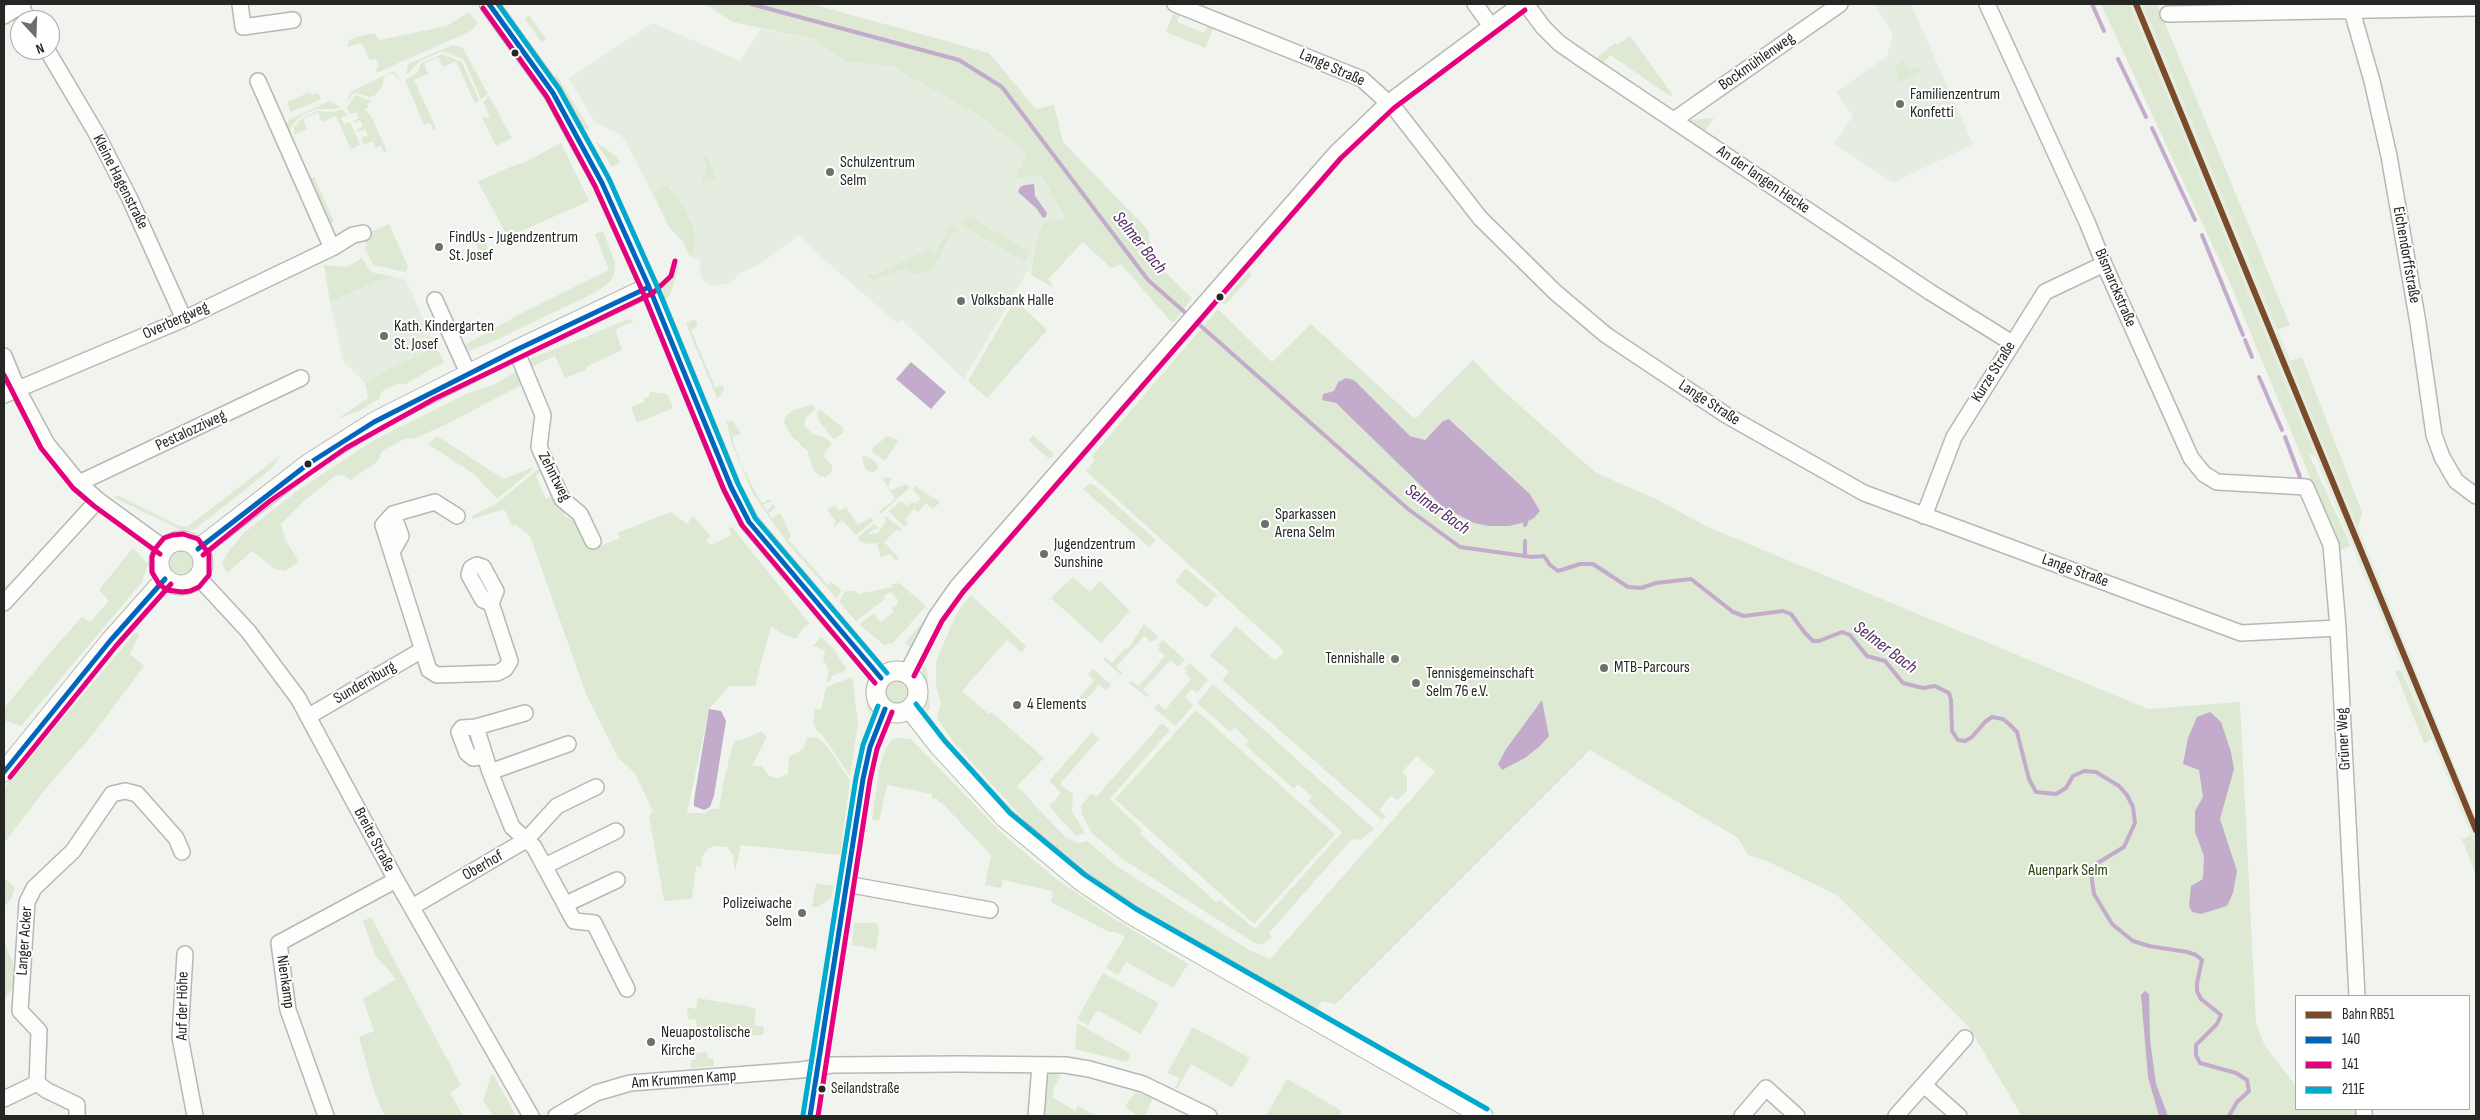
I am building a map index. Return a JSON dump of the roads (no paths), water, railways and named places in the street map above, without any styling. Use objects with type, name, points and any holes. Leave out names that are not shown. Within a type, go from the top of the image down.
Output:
[{"type":"main road","points":[[489,4],[553,93],[578,134],[622,224],[731,487],[749,522],[881,678]]},
{"type":"main road","points":[[198,549],[266,495],[342,442],[408,404],[468,373],[649,287]]},
{"type":"main road","points":[[182,541],[188,542],[198,549],[203,564],[198,577],[182,585],[165,579],[158,564],[164,548],[169,544],[182,541]]},
{"type":"main road","points":[[4,772],[110,641],[165,579]]},
{"type":"main road","points":[[894,671],[907,673],[916,681],[919,693],[910,709],[898,713],[885,709],[880,704],[876,691],[881,678],[894,671]]},
{"type":"main road","points":[[910,709],[938,745],[1005,818],[1081,881],[1132,915],[1483,1116]]},
{"type":"street","points":[[240,4],[243,27],[293,20]]},
{"type":"street","name":"Lange Straße","points":[[1175,4],[1362,79],[1388,102],[1480,218],[1555,292],[1606,335],[1726,415],[1864,493],[2241,633],[2338,628]]},
{"type":"street","points":[[1475,4],[1491,26]]},
{"type":"street","points":[[907,673],[936,617],[957,587],[1336,153],[1388,102],[1522,4]]},
{"type":"street","name":"An der langen Hecke","points":[[1526,4],[1543,27],[1559,43],[1930,292],[2012,343]]},
{"type":"street","name":"Bockmühlenweg","points":[[1674,120],[1840,4]]},
{"type":"street","name":"Bismarckstraße","points":[[1987,4],[2087,222],[2191,458],[2204,474],[2218,482],[2306,487]]},
{"type":"street","points":[[4,16],[22,5]]},
{"type":"street","points":[[2168,14],[2351,7],[2476,8]]},
{"type":"street","name":"Eichendorffstraße","points":[[2351,7],[2372,81],[2389,156],[2418,323],[2434,436],[2442,457],[2456,481],[2476,496]]},
{"type":"street","name":"Kleine Hagenstraße","points":[[53,60],[95,131],[129,197],[184,318]]},
{"type":"street","points":[[258,81],[332,248]]},
{"type":"street","name":"Overbergweg","points":[[11,392],[184,318],[332,248],[353,236],[363,233]]},
{"type":"street","name":"Kurze Straße","points":[[1924,516],[1954,437],[2045,292],[2104,264]]},
{"type":"street","points":[[435,300],[468,373]]},
{"type":"street","name":"Zehntweg","points":[[516,350],[543,415],[539,447],[562,499],[580,514],[593,541]]},
{"type":"street","points":[[4,356],[11,392],[47,444],[80,483],[98,500],[164,548]]},
{"type":"street","name":"Pestalozziweg","points":[[80,483],[301,378]]},
{"type":"street","name":"Grüner Weg","points":[[2306,487],[2331,545],[2334,565],[2357,995]]},
{"type":"street","points":[[4,603],[98,500]]},
{"type":"street","points":[[456,516],[435,502],[393,514],[383,525],[429,670],[437,675],[497,673],[506,669],[510,661],[491,603]]},
{"type":"street","name":"Breite Straße","points":[[198,577],[248,632],[298,698],[396,880],[531,1116]]},
{"type":"street","name":"Sundernburg","points":[[309,716],[422,650]]},
{"type":"street","points":[[810,1116],[846,884],[870,747],[885,709]]},
{"type":"street","points":[[508,851],[512,839],[512,827],[490,772],[476,727],[526,713]]},
{"type":"street","points":[[490,772],[568,744]]},
{"type":"street","name":"Oberhof","points":[[412,907],[526,840],[557,806],[596,787]]},
{"type":"street","name":"Langer Acker","points":[[37,1083],[39,1031],[20,1011],[26,902],[34,888],[73,851],[112,794],[125,791],[137,794],[176,838],[182,852]]},
{"type":"street","points":[[512,827],[534,847],[574,921],[594,923]]},
{"type":"street","points":[[545,866],[616,831]]},
{"type":"street","name":"Nienkamp","points":[[326,1116],[288,1010],[279,943],[396,880]]},
{"type":"street","points":[[566,904],[617,880]]},
{"type":"street","points":[[846,884],[990,910]]},
{"type":"street","points":[[580,897],[627,989]]},
{"type":"street","name":"Auf der Höhe","points":[[185,954],[180,1037],[195,1116]]},
{"type":"street","points":[[1896,1116],[1965,1038]]},
{"type":"street","points":[[818,1066],[1040,1065],[1089,1069],[1142,1084],[1210,1116]]},
{"type":"street","points":[[1036,1116],[1040,1065]]},
{"type":"street","name":"Am Krummen Kamp","points":[[556,1116],[596,1092],[630,1083],[792,1071],[818,1066]]},
{"type":"street","points":[[4,1099],[37,1083],[46,1090],[77,1105],[77,1116]]},
{"type":"street","points":[[1924,1084],[1959,1116]]},
{"type":"street","points":[[1742,1116],[1766,1088],[1797,1116]]},
{"type":"waterway","name":"Selmer Bach","points":[[751,4],[959,60],[1002,87],[1148,280],[1189,316]]},
{"type":"waterway","points":[[2092,4],[2104,31]]},
{"type":"waterway","points":[[2118,59],[2146,117]]},
{"type":"waterway","points":[[2152,128],[2195,220]]},
{"type":"waterway","points":[[2202,235],[2243,335]]},
{"type":"waterway","name":"Selmer Bach","points":[[1194,320],[1408,509],[1460,547],[1532,557],[1544,556],[1550,565],[1558,571],[1580,564],[1593,564],[1628,587],[1641,588],[1656,583],[1691,579],[1733,612],[1744,616],[1783,611],[1791,614],[1813,641],[1819,641],[1842,632],[1850,635],[1867,656],[1885,661],[1903,683],[1923,688],[1935,686],[1949,693],[1952,731],[1958,740],[1965,741],[1972,737],[1992,717],[2003,719],[2017,732],[2029,779],[2036,792],[2056,794],[2066,788],[2073,776],[2084,771],[2096,772],[2119,786],[2127,795],[2133,807],[2135,823],[2124,847],[2096,864],[2091,873],[2094,894],[2112,924],[2133,941],[2149,946],[2187,952],[2196,955],[2202,960],[2197,991],[2201,999],[2221,1015],[2217,1024],[2196,1045],[2196,1055],[2200,1063],[2236,1073],[2247,1080],[2249,1091],[2237,1102],[2229,1116]]},
{"type":"waterway","points":[[2245,340],[2252,357]]},
{"type":"waterway","points":[[2259,377],[2282,430]]},
{"type":"waterway","points":[[2285,437],[2300,477]]},
{"type":"waterway","points":[[1525,541],[1525,555]]},
{"type":"rail line","name":"RB51","points":[[2136,4],[2476,830]]},
{"type":"place","name":"Familienzentrum Konfetti","points":[[1900,104]]},
{"type":"place","name":"Schulzentrum Selm","points":[[830,172]]},
{"type":"place","name":"FindUs - Jugendzentrum St. Josef","points":[[439,247]]},
{"type":"place","name":"Volksbank Halle","points":[[961,301]]},
{"type":"place","name":"Kath. Kindergarten St. Josef","points":[[384,336]]},
{"type":"place","name":"Sparkassen Arena Selm","points":[[1265,524]]},
{"type":"place","name":"Jugendzentrum Sunshine","points":[[1044,554]]},
{"type":"place","name":"Tennishalle","points":[[1395,659]]},
{"type":"place","name":"MTB-Parcours","points":[[1604,668]]},
{"type":"place","name":"Tennisgemeinschaft Selm 76 e.V.","points":[[1416,683]]},
{"type":"place","name":"4 Elements","points":[[1017,705]]},
{"type":"place","name":"Polizeiwache Selm","points":[[802,913]]},
{"type":"place","name":"Neuapostolische Kirche","points":[[651,1042]]},
{"type":"place","name":"Seilandstraße","points":[[822,1089]]},
{"type":"park label","name":"Auenpark Selm","points":[[2068,871]]}]
